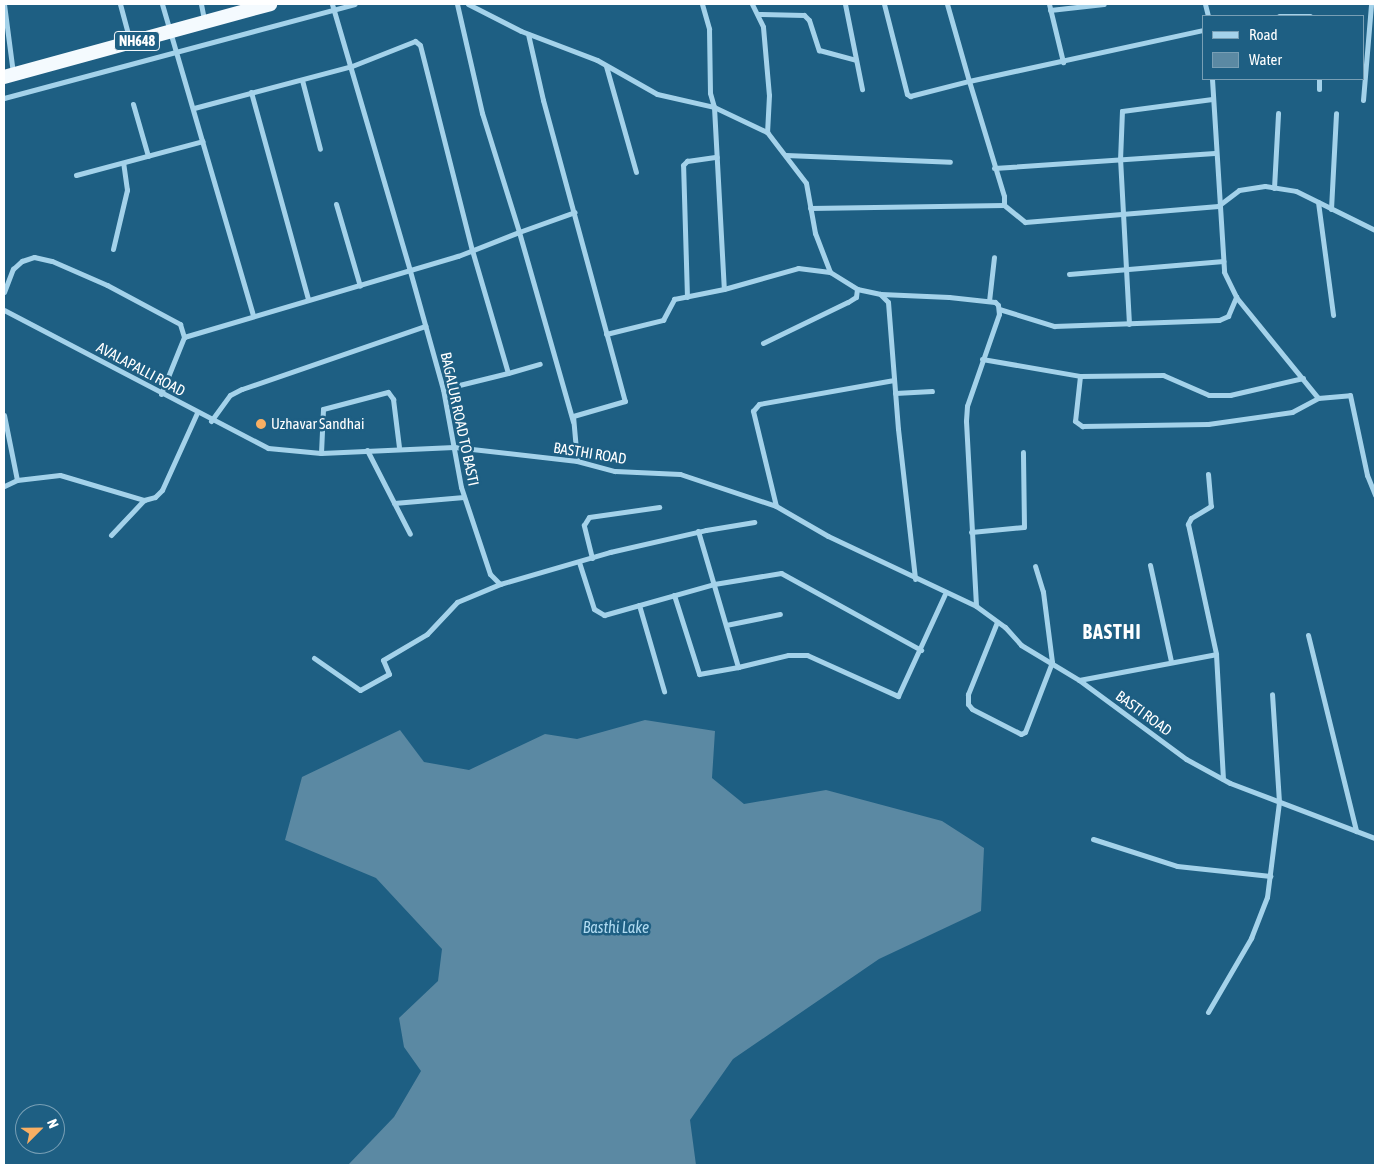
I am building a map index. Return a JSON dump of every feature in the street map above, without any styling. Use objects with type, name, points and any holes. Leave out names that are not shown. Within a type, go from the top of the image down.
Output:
[{"type":"highway","name":"NH648","points":[[8,76],[204,23],[266,4]]},
{"type":"street","points":[[4,4],[8,76]]},
{"type":"street","points":[[120,4],[131,43]]},
{"type":"street","points":[[162,4],[168,32],[194,108],[253,316]]},
{"type":"street","points":[[201,4],[204,23]]},
{"type":"street","name":"BAGALUR ROAD TO BASTI","points":[[332,4],[352,66],[442,389],[464,497],[490,574],[500,584]]},
{"type":"street","points":[[4,98],[176,54],[355,4]]},
{"type":"street","points":[[457,4],[482,114],[519,232],[573,421],[578,462]]},
{"type":"street","points":[[468,4],[528,34],[606,66],[657,94],[714,107],[767,132],[806,183],[815,233],[830,272]]},
{"type":"street","points":[[702,4],[709,29],[710,93],[714,107],[724,289]]},
{"type":"street","points":[[752,4],[759,14],[769,95],[767,132]]},
{"type":"street","points":[[845,4],[862,89]]},
{"type":"street","points":[[884,4],[910,96],[969,81],[1202,30]]},
{"type":"street","points":[[947,4],[1004,205],[1025,222],[1218,206],[1239,190],[1274,188],[1296,191],[1375,230]]},
{"type":"street","points":[[1062,62],[1050,7],[1104,4]]},
{"type":"street","points":[[1364,74],[1366,21],[1371,4]]},
{"type":"street","points":[[759,14],[804,15],[809,20],[819,50],[856,60]]},
{"type":"street","points":[[528,34],[543,100],[625,401],[573,416],[573,421]]},
{"type":"street","points":[[194,108],[352,66],[415,41],[420,45],[472,250],[508,373]]},
{"type":"street","points":[[606,66],[636,172]]},
{"type":"street","points":[[302,80],[320,149]]},
{"type":"street","points":[[1319,89],[1320,80]]},
{"type":"street","points":[[1363,100],[1364,80]]},
{"type":"street","points":[[1212,81],[1214,153],[1224,272],[1236,297],[1318,398]]},
{"type":"street","points":[[251,92],[308,299]]},
{"type":"street","points":[[1129,324],[1120,160],[1122,111],[1212,99]]},
{"type":"street","points":[[133,104],[148,156]]},
{"type":"street","points":[[1274,188],[1278,113]]},
{"type":"street","points":[[1331,209],[1336,113]]},
{"type":"street","points":[[76,175],[203,141]]},
{"type":"street","points":[[994,168],[1214,153]]},
{"type":"street","points":[[786,155],[950,162]]},
{"type":"street","points":[[687,297],[683,165],[687,161],[716,157]]},
{"type":"street","points":[[113,249],[128,190],[123,163]]},
{"type":"street","points":[[1318,202],[1333,316]]},
{"type":"street","points":[[336,204],[360,286]]},
{"type":"street","points":[[810,208],[1004,205]]},
{"type":"street","points":[[184,337],[308,299],[360,286],[472,250],[575,212]]},
{"type":"street","points":[[4,292],[13,268],[22,261],[34,257],[52,261],[107,285],[180,324],[184,337],[161,394]]},
{"type":"street","points":[[989,301],[994,257]]},
{"type":"street","points":[[1069,274],[1223,261]]},
{"type":"street","points":[[606,334],[663,320],[671,301],[724,289],[798,268],[830,272],[858,289],[880,294],[995,302],[1000,309],[1054,326],[1224,319],[1236,297]]},
{"type":"street","points":[[762,343],[848,302],[856,297],[858,289]]},
{"type":"street","points":[[880,294],[888,302],[895,393],[916,579]]},
{"type":"street","points":[[976,606],[966,422],[967,406],[1000,309]]},
{"type":"street","name":"AVALAPALLI ROAD","points":[[4,310],[210,421],[268,448]]},
{"type":"street","points":[[210,421],[230,395],[242,389],[425,326]]},
{"type":"street","points":[[982,359],[1080,376],[1163,375],[1216,395],[1230,395],[1303,378]]},
{"type":"street","points":[[442,389],[540,364]]},
{"type":"street","points":[[1080,376],[1075,421],[1082,426],[1208,424],[1292,412],[1318,398],[1350,395],[1366,476],[1375,494]]},
{"type":"street","points":[[776,506],[753,411],[759,404],[894,380]]},
{"type":"street","points":[[895,393],[932,391]]},
{"type":"street","points":[[321,453],[323,409],[388,392],[393,399],[399,447]]},
{"type":"street","points":[[111,535],[144,500],[155,497],[162,490],[197,413]]},
{"type":"street","points":[[4,415],[16,480]]},
{"type":"street","name":"BASTHI ROAD","points":[[268,448],[321,453],[399,447],[454,447],[578,462],[615,471],[680,474],[776,506],[916,579]]},
{"type":"street","points":[[367,450],[410,534]]},
{"type":"street","points":[[971,532],[1024,527],[1023,452]]},
{"type":"street","points":[[4,486],[16,480],[41,474],[60,475],[144,500]]},
{"type":"street","points":[[1208,474],[1211,506],[1191,518],[1188,524],[1216,654],[1223,779]]},
{"type":"street","points":[[394,503],[464,497]]},
{"type":"street","points":[[592,558],[584,525],[589,516],[659,507]]},
{"type":"street","points":[[314,658],[360,690],[389,674],[383,660],[427,634],[456,602],[500,584],[592,558],[698,531],[754,522]]},
{"type":"street","points":[[698,531],[738,667]]},
{"type":"street","points":[[579,562],[594,609],[604,616],[714,584],[786,574],[921,650]]},
{"type":"street","points":[[1150,565],[1170,661]]},
{"type":"street","points":[[998,622],[968,694],[968,704],[972,709],[1016,734],[1026,732],[1052,662],[1043,592],[1035,566]]},
{"type":"street","name":"BASTI ROAD","points":[[916,579],[945,594],[976,606],[998,622],[1021,645],[1052,662],[1079,680],[1136,724],[1223,779],[1375,838]]},
{"type":"street","points":[[674,596],[699,674],[788,655],[806,656],[898,696],[921,650],[945,594]]},
{"type":"street","points":[[639,606],[664,691]]},
{"type":"street","points":[[726,625],[780,614]]},
{"type":"street","points":[[1308,635],[1356,831]]},
{"type":"street","points":[[1079,680],[1170,661],[1216,654]]},
{"type":"street","points":[[1208,1012],[1262,916],[1270,876],[1279,802],[1272,694]]},
{"type":"street","points":[[1093,839],[1177,866],[1270,876]]},
{"type":"water","name":"Basthi Lake","points":[[645,720],[715,731],[712,778],[744,804],[826,790],[942,821],[984,848],[981,911],[879,959],[733,1059],[690,1120],[696,1165],[348,1165],[394,1117],[421,1071],[404,1047],[399,1018],[438,981],[442,949],[376,878],[285,840],[302,777],[400,730],[424,762],[469,770],[545,734],[577,739]]},
{"type":"place","name":"Uzhavar Sandhai","points":[[261,424]]},
{"type":"district","name":"BASTHI","points":[[1112,631]]}]
